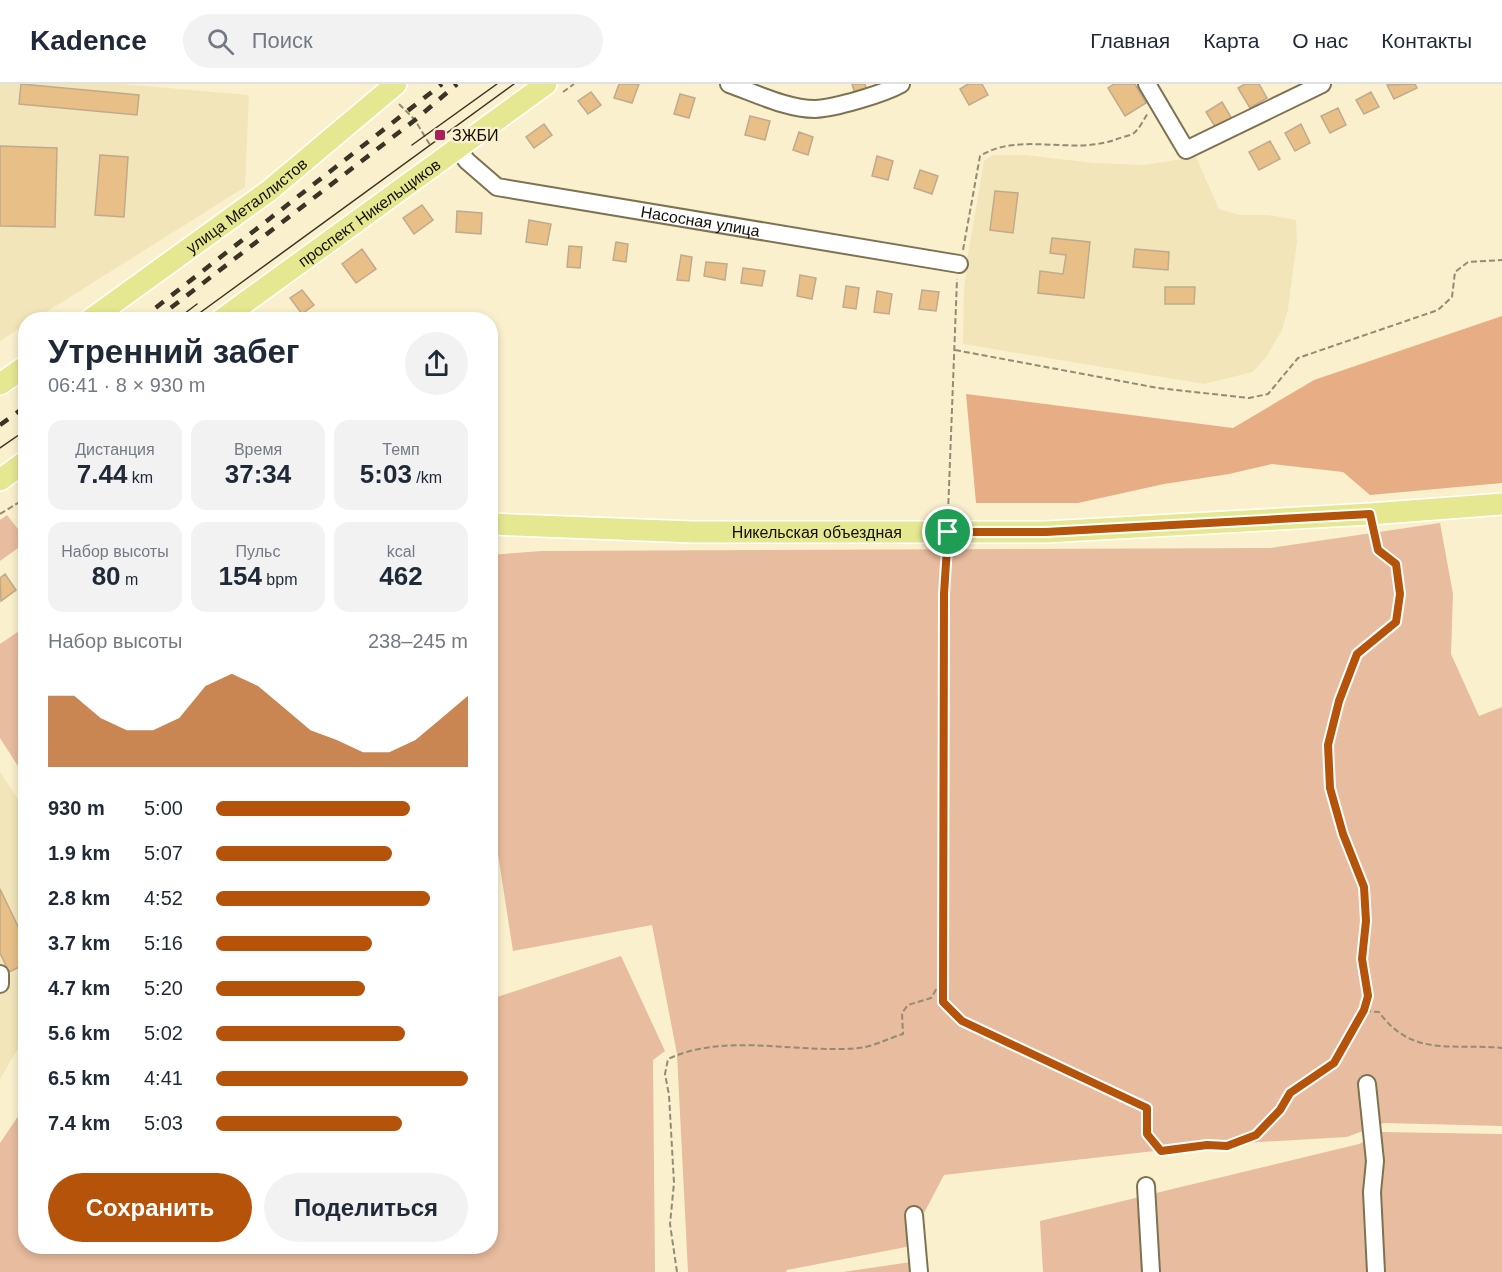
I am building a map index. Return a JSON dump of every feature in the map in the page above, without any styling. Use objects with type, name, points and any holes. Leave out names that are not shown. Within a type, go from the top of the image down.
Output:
[{"type":"main road","name":"проспект Никельщиков","points":[[232,312],[546,84]]},
{"type":"main road","name":"улица Металлистов","points":[[101,312],[270,190],[391,88]]},
{"type":"main road","points":[[0,384],[18,372]]},
{"type":"main road","points":[[0,480],[18,467]]},
{"type":"main road","name":"Никельская объездная","points":[[498,524],[693,532],[1046,532],[1370,514],[1502,504]]},
{"type":"street","points":[[729,84],[775,101],[815,109],[886,92],[901,84]]},
{"type":"street","points":[[1150,89],[1186,150],[1322,84]]},
{"type":"street","name":"Насосная улица","points":[[450,155],[467,161],[497,187],[959,264]]},
{"type":"street","points":[[0,974],[0,984]]},
{"type":"street","points":[[1367,1084],[1375,1161],[1372,1192],[1376,1272]]},
{"type":"street","points":[[1146,1186],[1151,1272]]},
{"type":"street","points":[[914,1215],[919,1272]]},
{"type":"path","points":[[391,88],[415,120],[450,155]]},
{"type":"path","points":[[1150,89],[1149,111],[1134,133],[1106,143],[1084,147],[995,146],[980,156],[970,219],[959,264],[954,350],[944,586],[943,1002],[962,1021],[1147,1108],[1147,1134],[1161,1151],[1207,1145],[1227,1146],[1256,1135],[1280,1110],[1290,1093],[1334,1063],[1364,1010],[1368,996],[1362,959],[1366,921],[1364,887],[1343,834],[1330,788],[1328,745],[1339,701],[1357,654],[1396,622],[1400,594],[1396,564],[1378,550],[1370,514]]},
{"type":"path","points":[[954,350],[1158,388],[1249,398],[1268,394],[1298,358],[1438,310],[1452,297],[1455,272],[1468,262],[1502,260]]},
{"type":"path","points":[[0,514],[18,503]]},
{"type":"path","points":[[677,1272],[669,1224],[674,1183],[669,1095],[665,1074],[668,1059],[686,1051],[736,1046],[860,1048],[903,1034],[902,1013],[908,1005],[930,998],[943,978]]},
{"type":"path","points":[[1364,1010],[1379,1012],[1391,1029],[1406,1039],[1426,1045],[1502,1048]]},
{"type":"shaded area","points":[[0,84],[121,84],[249,95],[245,187],[46,312],[18,312],[18,329],[0,341]]},
{"type":"shaded area","points":[[993,155],[1025,155],[1094,163],[1144,165],[1196,157],[1219,209],[1240,215],[1268,215],[1296,220],[1297,241],[1288,309],[1282,330],[1267,356],[1253,372],[1204,384],[963,344],[964,290],[968,254],[984,161]]},
{"type":"shaded area","points":[[1502,316],[1502,483],[1370,495],[1343,472],[1272,464],[1078,503],[976,503],[966,394],[1233,428],[1314,380]]},
{"type":"shaded area","points":[[7,515],[18,529],[18,548],[0,561],[0,520]]},
{"type":"shaded area","points":[[1440,523],[1453,594],[1451,654],[1479,716],[1502,707],[1502,1126],[1384,1123],[1347,1137],[1207,1145],[944,1175],[906,1247],[786,1272],[688,1272],[677,1054],[652,925],[513,951],[498,854],[498,554],[542,551],[1270,548]]},
{"type":"shaded area","points":[[18,632],[18,766],[0,738],[0,644]]},
{"type":"shaded area","points":[[0,772],[18,799],[18,1049],[0,1079]]},
{"type":"shaded area","points":[[621,956],[665,1051],[653,1060],[655,1272],[0,1272],[0,1143],[18,1116],[18,1254],[498,1254],[498,997]]},
{"type":"shaded area","points":[[1382,1132],[1502,1134],[1502,1272],[1043,1272],[1040,1221],[1359,1144]]},
{"type":"shaded area","points":[[911,1262],[913,1272],[843,1272]]},
{"type":"building","points":[[21,84],[139,95],[137,115],[19,104]]},
{"type":"building","points":[[619,84],[639,84],[632,103],[614,98]]},
{"type":"building","points":[[852,84],[865,84],[867,91],[855,94]]},
{"type":"building","points":[[968,84],[982,84],[988,95],[969,105],[960,89]]},
{"type":"building","points":[[1114,84],[1135,84],[1146,103],[1125,116],[1108,88]]},
{"type":"building","points":[[1245,84],[1259,84],[1267,98],[1250,108],[1238,88]]},
{"type":"building","points":[[1415,84],[1417,88],[1394,99],[1387,85]]},
{"type":"building","points":[[591,92],[601,105],[588,114],[578,101]]},
{"type":"building","points":[[1371,92],[1379,107],[1364,114],[1356,100]]},
{"type":"building","points":[[680,94],[695,98],[689,118],[674,114]]},
{"type":"building","points":[[1222,102],[1232,119],[1216,128],[1206,112]]},
{"type":"building","points":[[1338,108],[1346,125],[1330,133],[1321,116]]},
{"type":"building","points":[[750,116],[770,121],[765,140],[745,135]]},
{"type":"building","points":[[544,124],[552,135],[534,148],[526,137]]},
{"type":"building","points":[[1301,124],[1310,143],[1295,151],[1285,133]]},
{"type":"building","points":[[799,132],[813,137],[808,155],[793,150]]},
{"type":"building","points":[[1270,141],[1280,159],[1259,170],[1249,152]]},
{"type":"building","points":[[0,146],[57,148],[55,227],[0,226]]},
{"type":"building","points":[[100,155],[128,157],[124,217],[95,215]]},
{"type":"building","points":[[877,156],[893,161],[888,180],[872,176]]},
{"type":"building","points":[[920,170],[938,176],[932,194],[914,188]]},
{"type":"building","points":[[995,191],[1018,193],[1013,233],[990,230]]},
{"type":"building","points":[[422,205],[433,220],[414,234],[403,218]]},
{"type":"building","points":[[457,211],[482,213],[481,234],[456,232]]},
{"type":"building","points":[[529,220],[551,224],[547,245],[526,242]]},
{"type":"building","points":[[1052,238],[1090,242],[1084,298],[1038,293],[1040,271],[1063,274],[1066,255],[1050,253]]},
{"type":"building","points":[[616,242],[628,244],[626,262],[613,260]]},
{"type":"building","points":[[569,246],[582,247],[580,268],[567,267]]},
{"type":"building","points":[[362,249],[376,269],[356,283],[342,264]]},
{"type":"building","points":[[1135,249],[1169,252],[1168,270],[1133,267]]},
{"type":"building","points":[[681,255],[692,257],[689,281],[677,280]]},
{"type":"building","points":[[706,262],[727,264],[725,280],[704,276]]},
{"type":"building","points":[[743,268],[765,271],[762,286],[741,283]]},
{"type":"building","points":[[800,275],[816,278],[812,299],[797,296]]},
{"type":"building","points":[[846,286],[859,288],[856,309],[843,307]]},
{"type":"building","points":[[1165,287],[1195,287],[1194,304],[1165,304]]},
{"type":"building","points":[[302,290],[314,305],[305,312],[300,312],[290,298]]},
{"type":"building","points":[[922,290],[939,292],[936,311],[919,309]]},
{"type":"building","points":[[877,291],[892,294],[889,314],[874,312]]},
{"type":"building","points":[[5,574],[16,590],[1,601],[0,578]]},
{"type":"building","points":[[0,889],[18,926],[18,968],[9,972],[0,953]]},
{"type":"tram line","points":[[412,145],[497,84]]},
{"type":"tram line","points":[[201,312],[514,84]]},
{"type":"tram line","points":[[186,312],[197,304]]},
{"type":"tram line","points":[[0,448],[18,436]]},
{"type":"railway","points":[[150,312],[442,84]]},
{"type":"railway","points":[[165,312],[415,120],[457,84]]},
{"type":"railway","points":[[0,425],[18,412]]},
{"type":"place","name":"ЗЖБИ","points":[[440,135]]},
{"type":"route","points":[[1370,514],[1378,550],[1396,564],[1400,594],[1396,622],[1357,654],[1339,701],[1328,745],[1330,788],[1343,834],[1364,887],[1366,921],[1362,959],[1368,996],[1364,1010],[1334,1063],[1290,1093],[1280,1110],[1256,1135],[1227,1146],[1207,1145],[1161,1151],[1147,1134],[1147,1108],[962,1021],[943,1002],[944,568],[948,532],[1046,532],[1370,514]]}]
